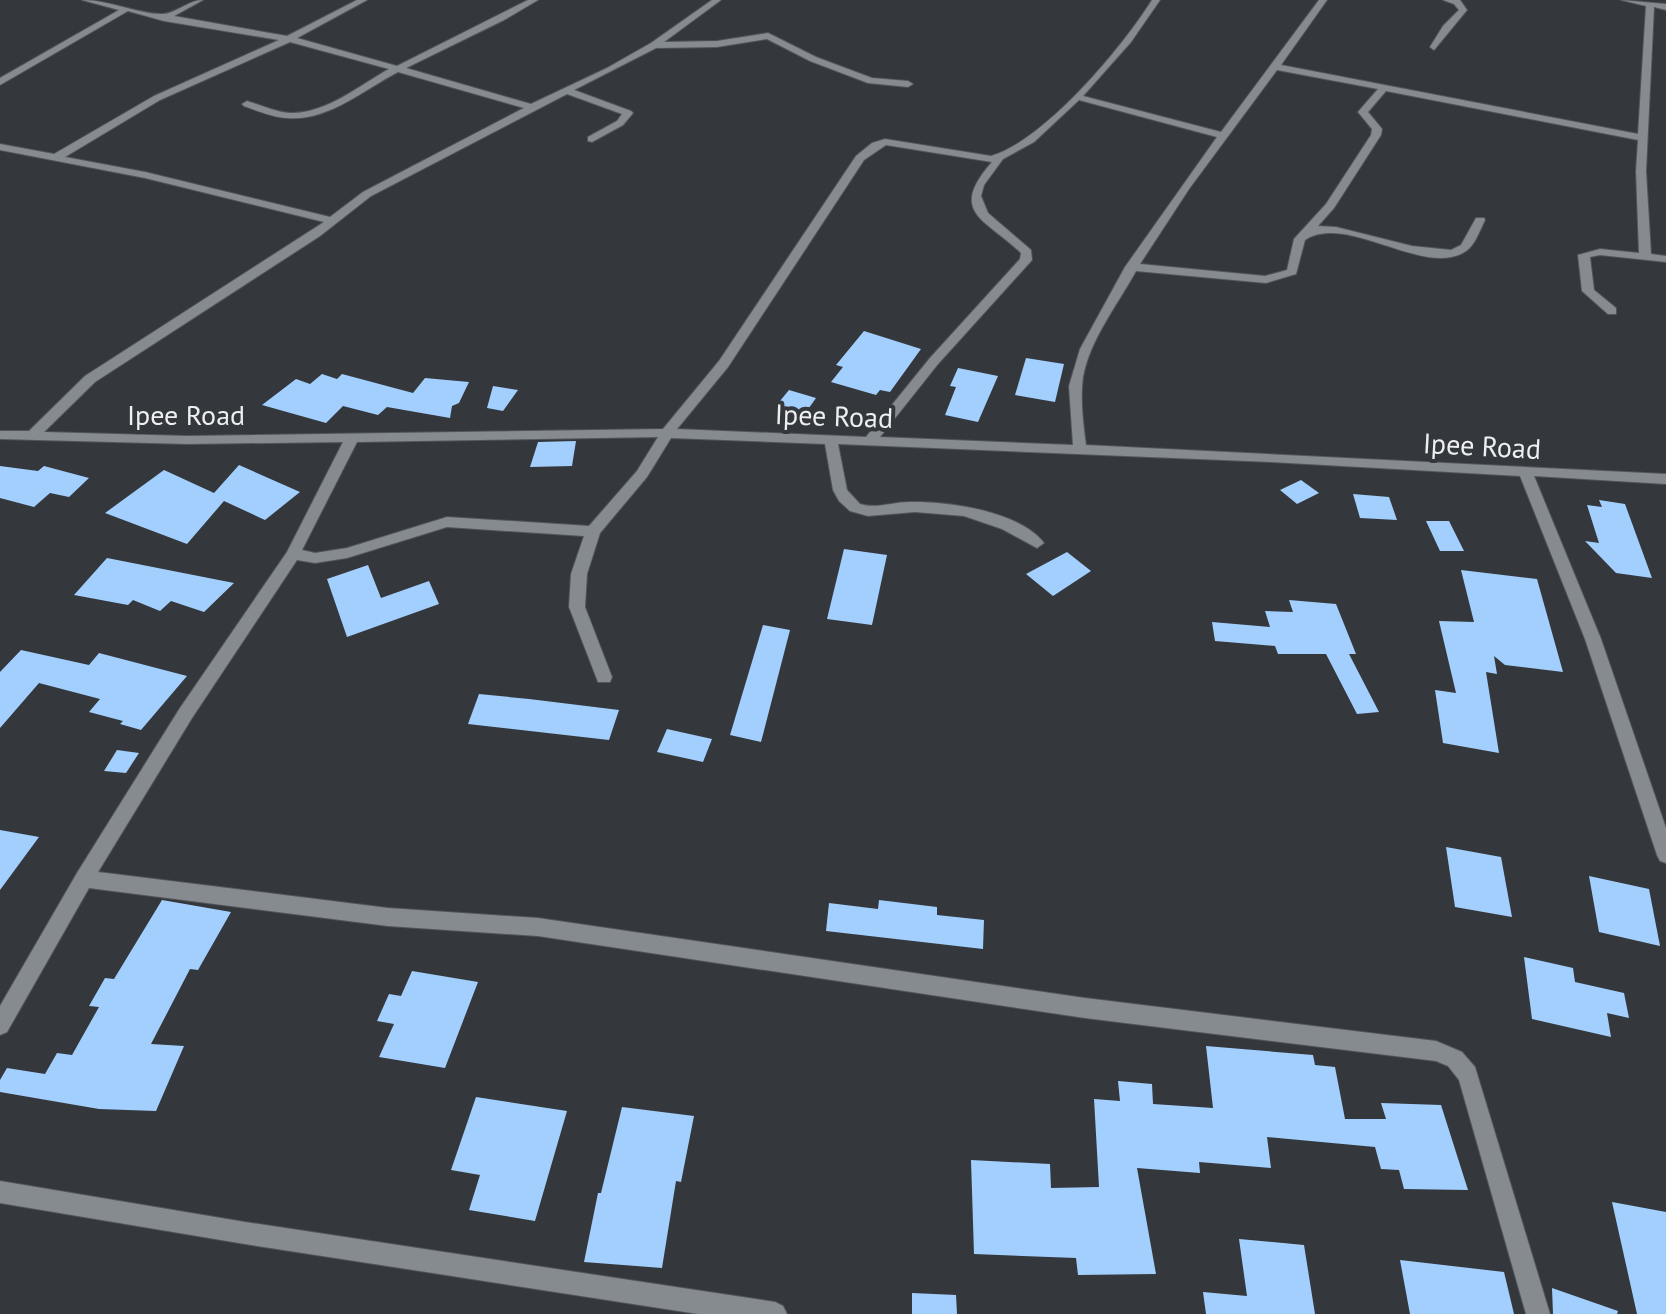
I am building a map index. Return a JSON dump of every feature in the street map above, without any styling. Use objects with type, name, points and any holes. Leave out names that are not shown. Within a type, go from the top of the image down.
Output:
[{"type":"street","points":[[86,0],[164,18],[287,40],[532,107]]},
{"type":"street","points":[[164,18],[199,0]]},
{"type":"street","points":[[57,157],[157,98],[287,40],[363,0]]},
{"type":"street","points":[[247,104],[298,116],[345,100],[398,68],[452,44],[534,0]]},
{"type":"street","points":[[31,437],[60,406],[102,371],[332,221],[367,194],[654,45],[717,0]]},
{"type":"street","points":[[869,442],[934,361],[1026,260],[1027,252],[1021,244],[992,226],[978,201],[979,185],[999,160],[1047,125],[1077,97],[1131,40],[1156,0]]},
{"type":"street","points":[[1080,450],[1075,403],[1077,376],[1131,267],[1220,135],[1277,67],[1323,0]]},
{"type":"street","points":[[1434,47],[1463,10],[1457,2],[1447,0]]},
{"type":"street","points":[[1625,0],[1666,7]]},
{"type":"street","points":[[1645,256],[1643,138],[1650,4]]},
{"type":"street","points":[[0,82],[126,9]]},
{"type":"street","points":[[654,45],[680,47],[768,36],[813,59],[871,81],[908,84]]},
{"type":"street","points":[[1277,67],[1643,138]]},
{"type":"street","points":[[1131,267],[1266,280],[1292,272],[1300,238],[1330,206],[1376,135],[1377,129],[1363,112],[1383,89]]},
{"type":"street","points":[[567,91],[628,113],[627,118],[592,139]]},
{"type":"street","points":[[1077,97],[1220,135]]},
{"type":"street","points":[[604,677],[577,607],[579,574],[593,531],[642,474],[667,433],[724,364],[860,158],[876,145],[892,143],[999,160]]},
{"type":"street","points":[[0,147],[145,175],[332,221]]},
{"type":"street","points":[[1306,233],[1341,232],[1426,253],[1453,253],[1464,248],[1480,220]]},
{"type":"street","points":[[1612,311],[1588,291],[1584,255],[1600,252],[1666,259]]},
{"type":"street","name":"Ipee Road","points":[[0,435],[352,438],[667,433],[1271,457],[1666,479]]},
{"type":"street","points":[[0,1025],[84,879],[186,713],[293,554],[352,438]]},
{"type":"street","points":[[831,440],[837,481],[847,502],[854,508],[884,511],[922,507],[976,513],[1001,521],[1037,543]]},
{"type":"street","points":[[1526,473],[1593,639],[1663,833],[1666,855]]},
{"type":"street","points":[[293,554],[315,558],[347,553],[447,522],[593,531]]},
{"type":"street","points":[[84,879],[388,917],[538,927],[1085,1008],[1261,1027],[1436,1051],[1455,1059],[1468,1074],[1538,1314]]},
{"type":"street","points":[[0,1192],[245,1233],[775,1314]]},
{"type":"building","points":[[864,331],[921,349],[890,392],[880,390],[876,395],[831,382],[843,367],[836,365]]},
{"type":"building","points":[[1026,358],[1064,364],[1055,402],[1015,395]]},
{"type":"building","points":[[958,368],[998,376],[978,422],[945,415],[956,387],[950,386]]},
{"type":"building","points":[[322,374],[337,379],[342,374],[413,393],[425,378],[469,382],[459,403],[452,406],[450,418],[387,407],[378,415],[343,406],[326,423],[262,405],[296,379],[310,384]]},
{"type":"building","points":[[493,386],[518,390],[503,411],[487,408]]},
{"type":"building","points":[[789,390],[816,398],[804,415],[775,407]]},
{"type":"building","points":[[576,441],[572,466],[530,467],[538,442]]},
{"type":"building","points":[[239,465],[300,492],[265,520],[224,501],[187,544],[105,513],[164,470],[214,493]]},
{"type":"building","points":[[0,466],[38,471],[44,466],[89,478],[69,497],[50,493],[34,507],[0,498]]},
{"type":"building","points":[[1301,480],[1319,493],[1297,504],[1280,490]]},
{"type":"building","points":[[1353,494],[1389,497],[1397,520],[1360,518]]},
{"type":"building","points":[[1599,500],[1625,504],[1652,578],[1616,573],[1585,541],[1599,543],[1587,505],[1602,507]]},
{"type":"building","points":[[1426,521],[1449,521],[1464,551],[1440,551]]},
{"type":"building","points":[[844,549],[887,555],[872,625],[827,619]]},
{"type":"building","points":[[1067,552],[1091,571],[1053,596],[1026,574]]},
{"type":"building","points":[[107,558],[234,583],[204,612],[171,601],[160,611],[133,600],[128,605],[74,595]]},
{"type":"building","points":[[368,565],[381,598],[429,581],[439,604],[347,637],[327,579]]},
{"type":"building","points":[[1461,570],[1537,579],[1563,672],[1505,665],[1494,656],[1497,674],[1486,672],[1499,753],[1443,743],[1435,690],[1456,693],[1439,621],[1474,622]]},
{"type":"building","points":[[1289,600],[1336,604],[1356,654],[1349,654],[1379,712],[1357,714],[1326,654],[1278,654],[1275,646],[1215,641],[1212,622],[1270,627],[1265,611],[1293,612]]},
{"type":"building","points":[[763,625],[790,630],[761,742],[730,735]]},
{"type":"building","points":[[21,650],[89,665],[99,653],[187,676],[141,730],[120,724],[123,721],[89,712],[100,699],[39,683],[0,728],[0,672]]},
{"type":"building","points":[[479,694],[619,710],[609,740],[468,724]]},
{"type":"building","points":[[667,729],[712,739],[703,762],[657,752]]},
{"type":"building","points":[[117,750],[139,753],[126,773],[104,771]]},
{"type":"building","points":[[0,830],[39,837],[0,890]]},
{"type":"building","points":[[1446,847],[1501,857],[1512,917],[1455,907]]},
{"type":"building","points":[[1589,876],[1649,889],[1660,946],[1599,932]]},
{"type":"building","points":[[162,900],[231,912],[198,970],[190,969],[151,1044],[184,1046],[156,1111],[99,1109],[0,1092],[0,1080],[7,1068],[45,1074],[57,1053],[72,1055],[99,1007],[89,1006],[105,978],[114,979]]},
{"type":"building","points":[[879,900],[937,907],[937,915],[984,920],[983,949],[826,931],[829,903],[878,909]]},
{"type":"building","points":[[1524,957],[1573,968],[1575,982],[1624,993],[1629,1018],[1607,1013],[1611,1037],[1532,1019]]},
{"type":"building","points":[[412,971],[478,982],[445,1068],[379,1057],[394,1024],[377,1021],[389,994],[401,996]]},
{"type":"building","points":[[1206,1046],[1313,1055],[1315,1065],[1335,1067],[1345,1119],[1386,1119],[1381,1103],[1441,1105],[1468,1190],[1404,1189],[1399,1170],[1381,1169],[1375,1147],[1267,1137],[1271,1168],[1199,1162],[1200,1173],[1137,1168],[1156,1274],[1078,1275],[1076,1258],[974,1254],[971,1160],[1050,1164],[1051,1188],[1099,1187],[1094,1099],[1120,1101],[1118,1081],[1152,1084],[1153,1104],[1213,1108]]},
{"type":"building","points":[[476,1097],[567,1111],[535,1221],[469,1210],[480,1175],[451,1170]]},
{"type":"building","points":[[622,1107],[694,1116],[681,1182],[676,1181],[662,1268],[584,1262],[598,1193],[601,1193]]},
{"type":"building","points":[[1612,1202],[1666,1212],[1666,1314],[1637,1314]]},
{"type":"building","points":[[1239,1239],[1304,1245],[1315,1314],[1206,1314],[1203,1292],[1247,1296]]},
{"type":"building","points":[[1400,1260],[1504,1272],[1514,1314],[1410,1314]]},
{"type":"building","points":[[1552,1288],[1618,1311],[1617,1314],[1553,1314]]},
{"type":"building","points":[[912,1293],[956,1295],[957,1314],[912,1314]]}]
